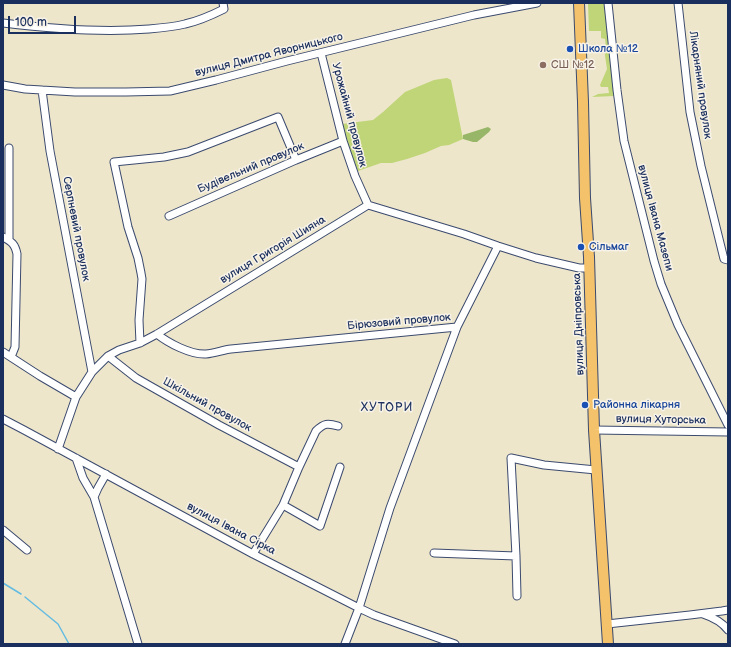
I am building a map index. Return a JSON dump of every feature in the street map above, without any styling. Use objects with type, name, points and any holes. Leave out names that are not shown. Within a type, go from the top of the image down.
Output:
[{"type":"highway","name":"вулиця Дніпровська","points":[[579,3],[584,110],[585,198],[589,268],[594,430],[608,644]]},
{"type":"street","points":[[3,23],[62,29],[126,31],[184,24],[204,18],[224,9],[222,3]]},
{"type":"street","name":"вулиця Дмитра Яворницького","points":[[3,85],[42,90],[126,92],[170,91],[287,60],[474,15],[537,3]]},
{"type":"street","name":"вулиця Івана Мазепи","points":[[608,3],[616,90],[624,142],[654,261],[678,325],[728,425]]},
{"type":"street","name":"Лікарняний провулок","points":[[678,3],[690,112],[701,166],[724,259],[728,260]]},
{"type":"street","name":"Урожайний провулок","points":[[321,53],[343,141],[354,176],[368,205]]},
{"type":"street","name":"Серпневий провулок","points":[[42,90],[50,151],[92,372]]},
{"type":"street","points":[[140,343],[139,320],[142,279],[138,258],[128,227],[114,162],[164,157],[188,152],[278,117],[296,160]]},
{"type":"street","name":"Будівельний провулок","points":[[169,216],[343,141]]},
{"type":"street","points":[[8,148],[6,238],[16,247],[17,254],[15,347],[12,357]]},
{"type":"street","points":[[368,205],[464,234],[536,258],[579,268],[589,268]]},
{"type":"street","name":"вулиця Григорія Шияна","points":[[58,449],[76,397],[92,372],[108,356],[119,350],[140,343],[157,334],[368,205]]},
{"type":"street","points":[[457,327],[498,246]]},
{"type":"street","name":"Бірюзовий провулок","points":[[157,334],[164,340],[190,351],[198,354],[206,354],[231,348],[457,327],[390,508],[345,644]]},
{"type":"street","points":[[3,352],[76,397]]},
{"type":"street","name":"Шкільний провулок","points":[[108,356],[136,378],[212,421],[299,467]]},
{"type":"street","name":"вулиця Івана Сірка","points":[[3,419],[253,554],[358,608],[455,644]]},
{"type":"street","points":[[253,554],[283,505],[315,433],[325,424],[338,426]]},
{"type":"street","name":"вулиця Хуторська","points":[[594,430],[728,432]]},
{"type":"street","points":[[76,458],[83,478],[94,497],[138,644]]},
{"type":"street","points":[[517,596],[511,458],[544,465],[596,470]]},
{"type":"street","points":[[283,505],[320,526],[340,467]]},
{"type":"street","points":[[94,497],[106,474]]},
{"type":"street","points":[[3,530],[27,550]]},
{"type":"street","points":[[434,553],[516,556]]},
{"type":"street","points":[[607,624],[728,610]]},
{"type":"street","points":[[702,614],[715,619],[728,630]]},
{"type":"green space","points":[[588,4],[604,4],[606,10],[614,96],[592,97],[598,94],[609,93],[608,87],[601,87],[600,85],[607,69],[604,49],[606,49],[605,39],[601,38],[601,31],[589,31]]},
{"type":"green space","points":[[447,78],[451,80],[463,139],[407,159],[392,163],[381,163],[358,171],[345,142],[342,124],[373,120],[405,92],[434,80]]},
{"type":"green space","points":[[488,127],[491,129],[489,132],[477,142],[463,139],[463,135]]},
{"type":"waterway","points":[[3,583],[21,594]]},
{"type":"waterway","points":[[25,597],[58,624],[69,644]]},
{"type":"place","name":"Школа №12","points":[[570,49]]},
{"type":"place","name":"СШ №12","points":[[543,65]]},
{"type":"place","name":"Сільмаг","points":[[581,247]]},
{"type":"place","name":"Районна лікарня","points":[[585,405]]},
{"type":"district","name":"ХУТОРИ","points":[[387,408]]}]
